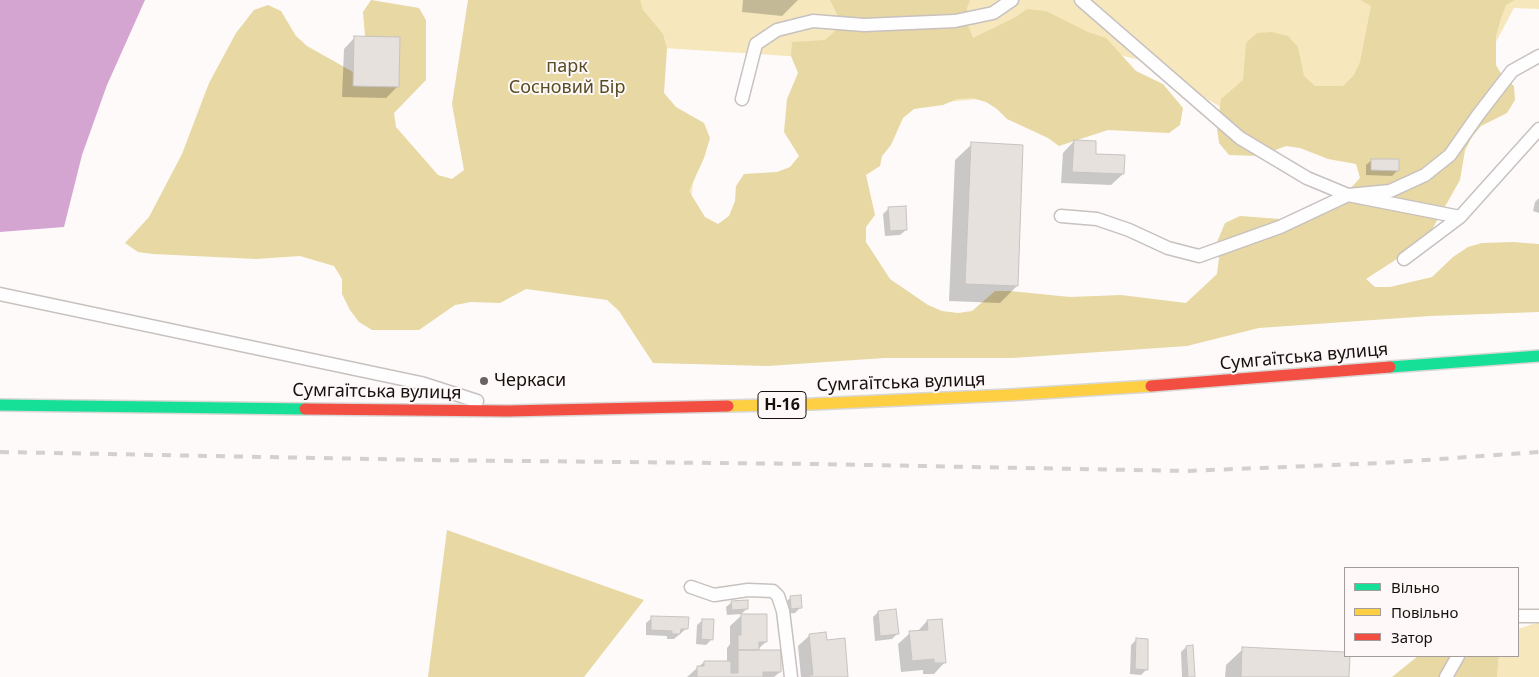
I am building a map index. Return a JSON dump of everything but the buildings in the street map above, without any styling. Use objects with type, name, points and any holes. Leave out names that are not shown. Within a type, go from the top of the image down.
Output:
[{"type":"main road","name":"Сумгаїтська вулиця","points":[[0,405],[508,411],[814,404],[1019,395],[1214,382],[1539,356]]},
{"type":"lane","points":[[742,99],[756,44],[777,30],[813,21],[864,25],[955,21],[993,12],[1012,0]]},
{"type":"lane","points":[[1081,0],[1240,138],[1307,178],[1348,195],[1460,217]]},
{"type":"lane","points":[[1061,216],[1097,219],[1129,230],[1168,248],[1199,256],[1280,227],[1348,195],[1390,191],[1425,176],[1450,155],[1512,71],[1539,56]]},
{"type":"lane","points":[[1404,259],[1460,217],[1539,129]]},
{"type":"lane","points":[[0,294],[421,383],[508,411]]},
{"type":"lane","points":[[691,587],[714,595],[748,590],[773,591],[778,596],[783,611],[791,677]]},
{"type":"lane","points":[[1519,616],[1539,616]]},
{"type":"lane","points":[[1446,677],[1457,657]]},
{"type":"green space","points":[[371,0],[419,8],[426,20],[426,80],[394,113],[396,127],[438,175],[452,179],[464,170],[452,104],[468,0],[640,0],[643,10],[663,34],[667,49],[664,93],[676,107],[704,123],[710,138],[704,158],[689,191],[705,217],[718,224],[729,216],[735,201],[736,186],[744,174],[777,172],[790,167],[799,156],[784,132],[787,99],[798,73],[791,56],[792,42],[825,40],[836,30],[837,14],[830,0],[970,0],[967,8],[967,23],[973,38],[1016,17],[1027,9],[1046,11],[1088,32],[1106,38],[1136,71],[1163,84],[1183,108],[1180,125],[1169,133],[1108,130],[1059,146],[1048,138],[1007,119],[986,102],[972,98],[957,99],[943,105],[914,109],[903,118],[891,145],[882,156],[880,166],[866,175],[875,215],[866,227],[866,242],[890,279],[928,305],[942,311],[958,313],[972,311],[995,291],[1070,297],[1121,295],[1186,303],[1217,274],[1219,258],[1217,242],[1225,223],[1240,216],[1307,221],[1332,208],[1360,178],[1356,164],[1328,159],[1300,148],[1286,146],[1260,156],[1229,155],[1219,143],[1217,129],[1221,99],[1243,80],[1246,43],[1257,33],[1272,32],[1288,36],[1298,47],[1304,76],[1315,86],[1343,86],[1354,75],[1360,62],[1371,6],[1361,0],[1515,0],[1506,5],[1501,18],[1496,36],[1496,65],[1503,77],[1514,86],[1515,100],[1507,113],[1481,126],[1472,137],[1465,150],[1460,180],[1426,240],[1366,279],[1375,287],[1390,287],[1432,277],[1453,257],[1468,247],[1482,243],[1513,242],[1539,244],[1539,312],[1430,316],[1259,328],[1187,346],[1012,358],[884,358],[768,366],[653,363],[619,311],[607,300],[526,289],[500,303],[471,302],[455,305],[419,330],[372,330],[359,322],[350,310],[342,294],[342,279],[334,266],[300,256],[256,259],[153,254],[138,252],[125,243],[149,217],[182,154],[209,83],[236,33],[254,10],[268,5],[281,11],[296,36],[307,46],[362,77],[367,59],[363,12]]},
{"type":"green space","name":"парк Сосновий Бір","points":[[480,0],[1539,0],[1539,9],[1514,8],[1464,102],[1260,130],[1140,60],[1073,44],[979,99],[912,105],[866,61],[648,47],[643,93],[697,149],[683,268]]},
{"type":"green space","points":[[447,530],[644,600],[584,677],[428,677]]},
{"type":"green space","points":[[1539,622],[1539,677],[1497,677],[1499,657],[1519,657],[1519,629]]},
{"type":"green space","points":[[1417,657],[1499,657],[1497,677],[1392,677]]},
{"type":"shaded area","points":[[0,0],[145,0],[107,85],[82,155],[64,227],[0,232]]},
{"type":"railway","points":[[0,452],[1186,471],[1383,463],[1539,452]]},
{"type":"traffic: fast","points":[[1390,367],[1539,356]]},
{"type":"traffic: fast","points":[[0,405],[305,409]]},
{"type":"traffic: slow","points":[[728,406],[1009,395],[1151,386]]},
{"type":"traffic: jam","points":[[1151,386],[1390,367]]},
{"type":"traffic: jam","points":[[305,409],[508,411],[728,406]]},
{"type":"place","name":"Черкаси","points":[[484,381]]}]
